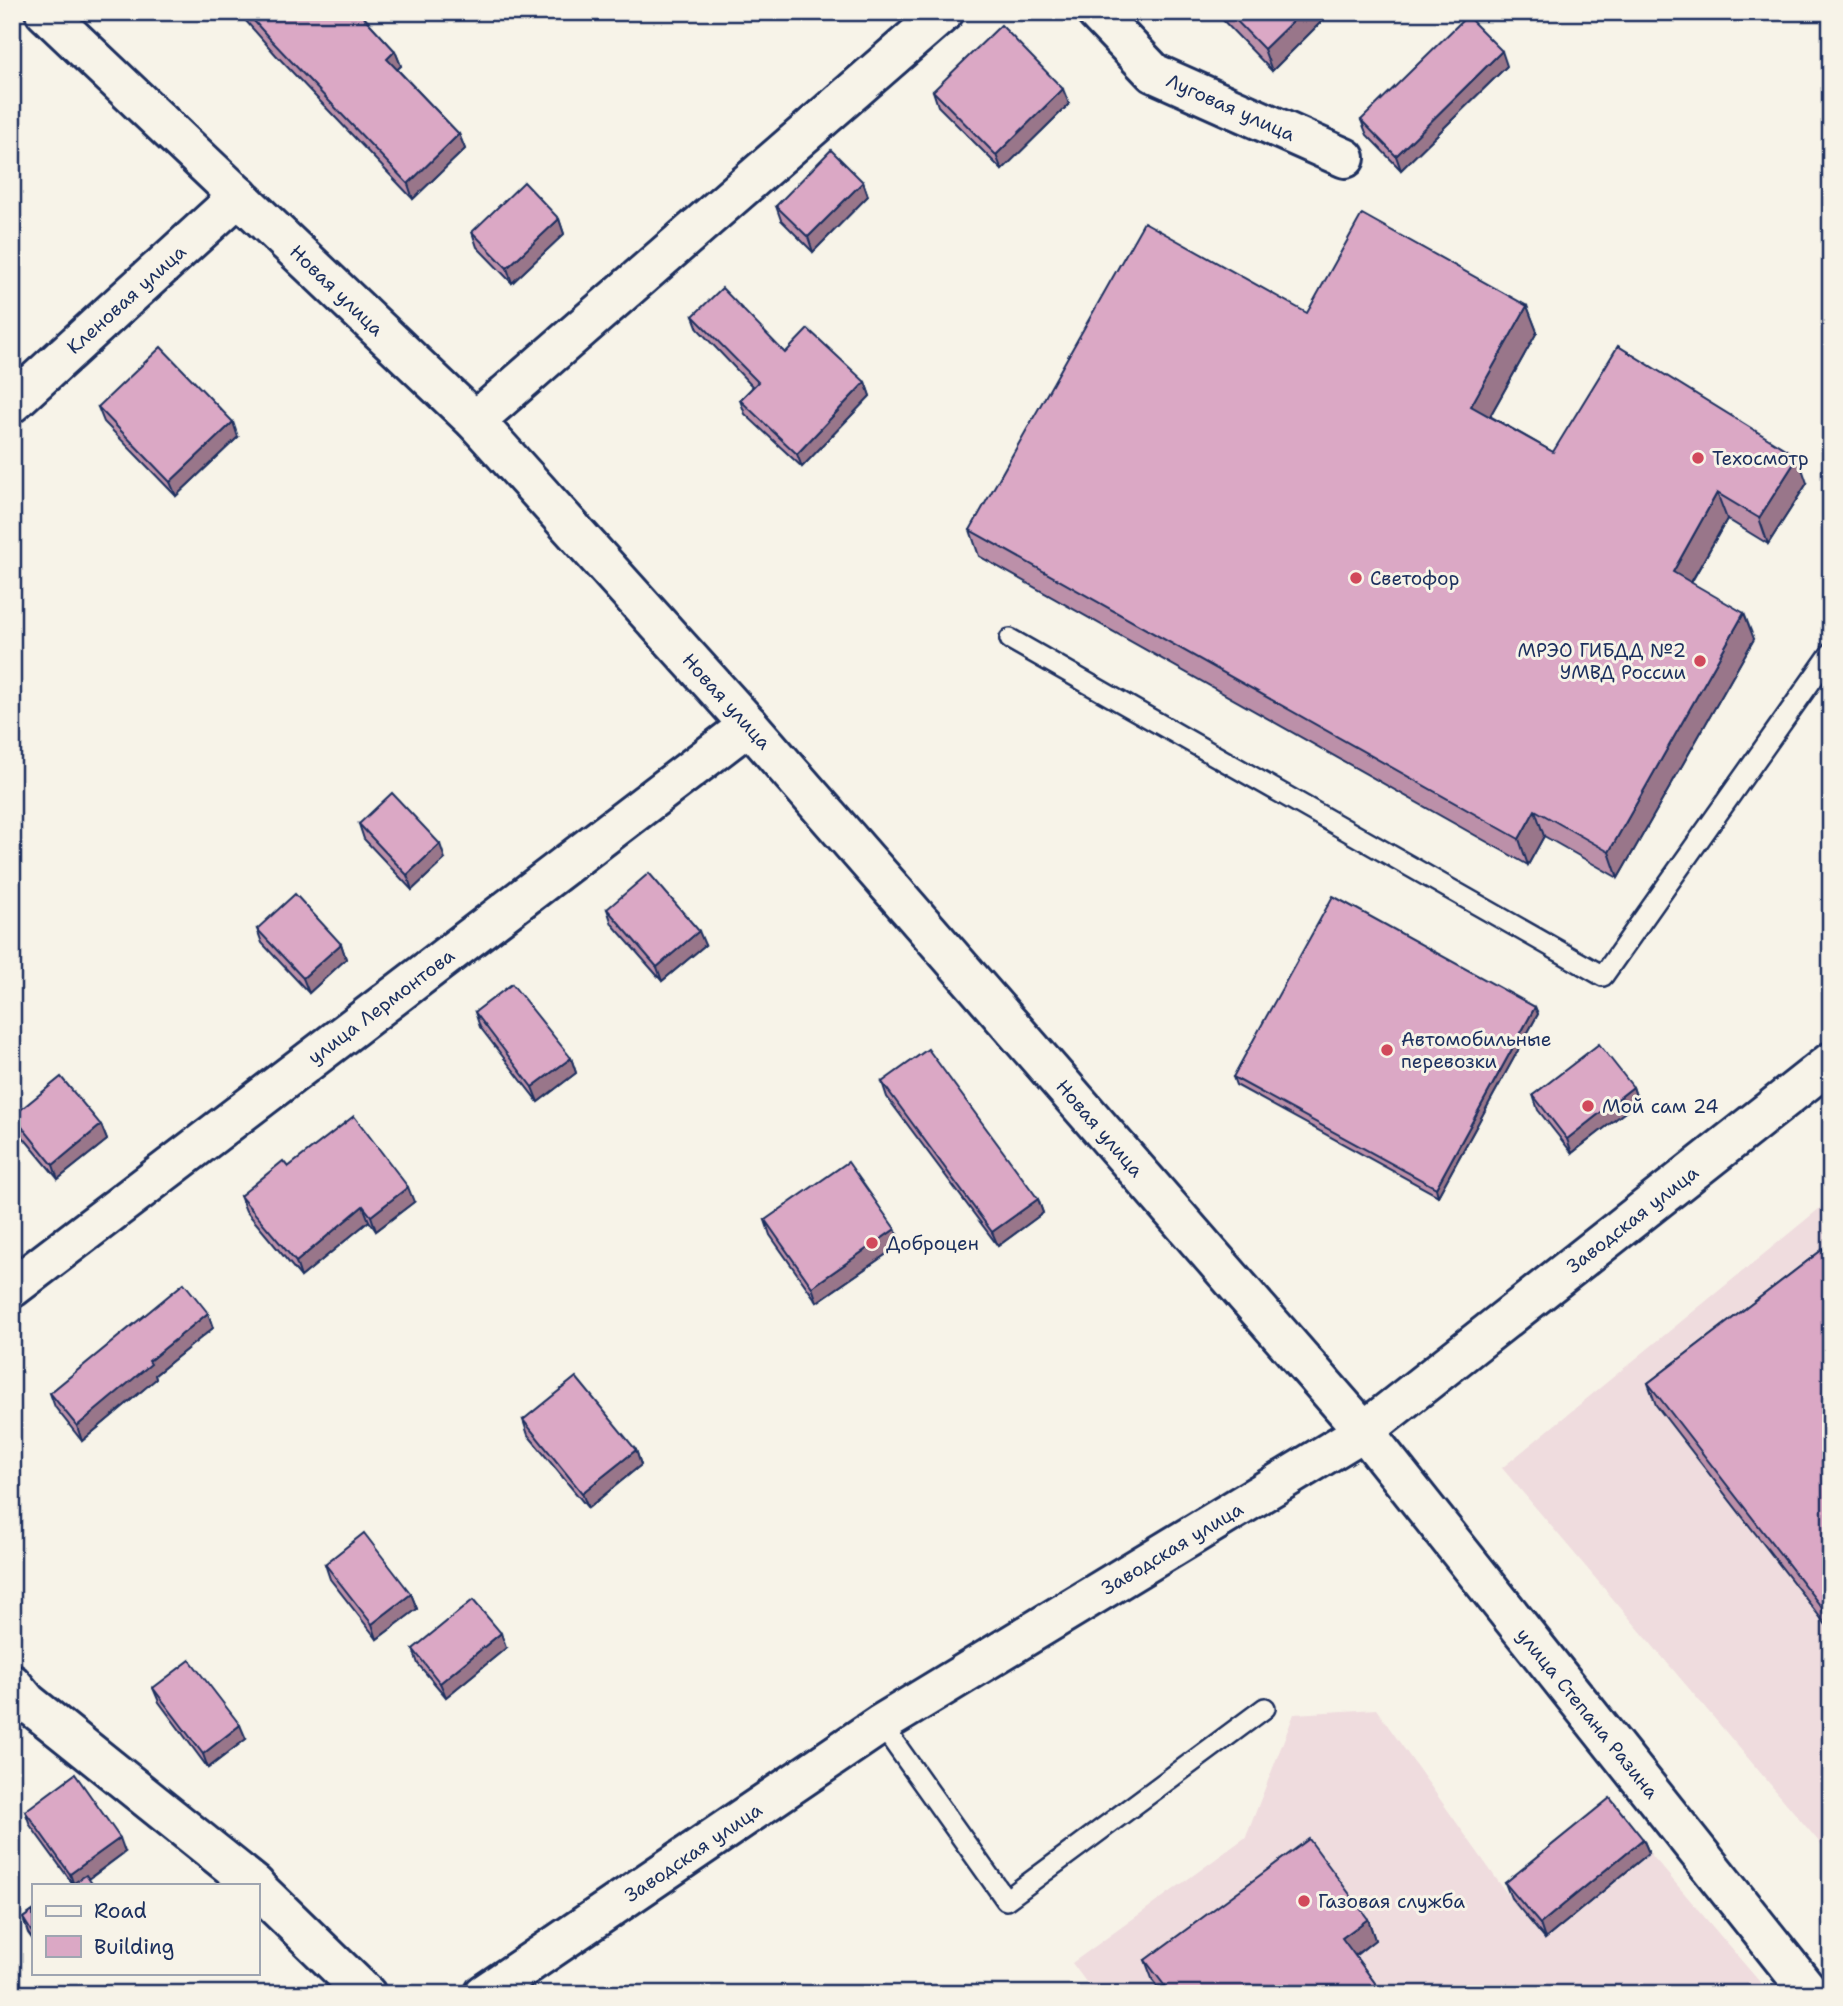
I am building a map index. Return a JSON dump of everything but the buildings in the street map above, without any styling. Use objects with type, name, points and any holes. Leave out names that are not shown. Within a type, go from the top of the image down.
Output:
[{"type":"street","name":"Новая улица","points":[[45,12],[475,421],[749,725],[1364,1432]]},
{"type":"street","points":[[475,421],[944,12]]},
{"type":"street","name":"Луговая улица","points":[[1097,12],[1154,72],[1345,158]]},
{"type":"street","name":"Кленовая улица","points":[[12,403],[239,196]]},
{"type":"street","name":"улица Лермонтова","points":[[12,1288],[749,725]]},
{"type":"street","name":"Заводская улица","points":[[484,1994],[881,1724],[1364,1432],[1831,1062]]},
{"type":"street","name":"улица Степана Разина","points":[[1364,1432],[1811,1994]]},
{"type":"street","points":[[12,1684],[27,1702],[254,1884]]},
{"type":"street","points":[[259,1889],[366,1994]]},
{"type":"lane","points":[[1010,639],[1603,976],[1831,653]]},
{"type":"lane","points":[[881,1724],[1006,1900],[1265,1708]]},
{"type":"shaded area","points":[[1831,1199],[1831,1856],[1502,1468]]},
{"type":"shaded area","points":[[1376,1709],[1510,1898],[1615,1812],[1770,1994],[1095,1994],[1072,1963],[1246,1837],[1294,1714]]},
{"type":"place","name":"Техосмотр","points":[[1698,458]]},
{"type":"place","name":"Светофор","points":[[1356,578]]},
{"type":"place","name":"МРЭО ГИБДД №2 УМВД России","points":[[1700,661]]},
{"type":"place","name":"Автомобильные перевозки","points":[[1387,1050]]},
{"type":"place","name":"Мой сам 24","points":[[1588,1106]]},
{"type":"place","name":"Доброцен","points":[[872,1243]]},
{"type":"place","name":"Газовая служба","points":[[1304,1901]]}]
